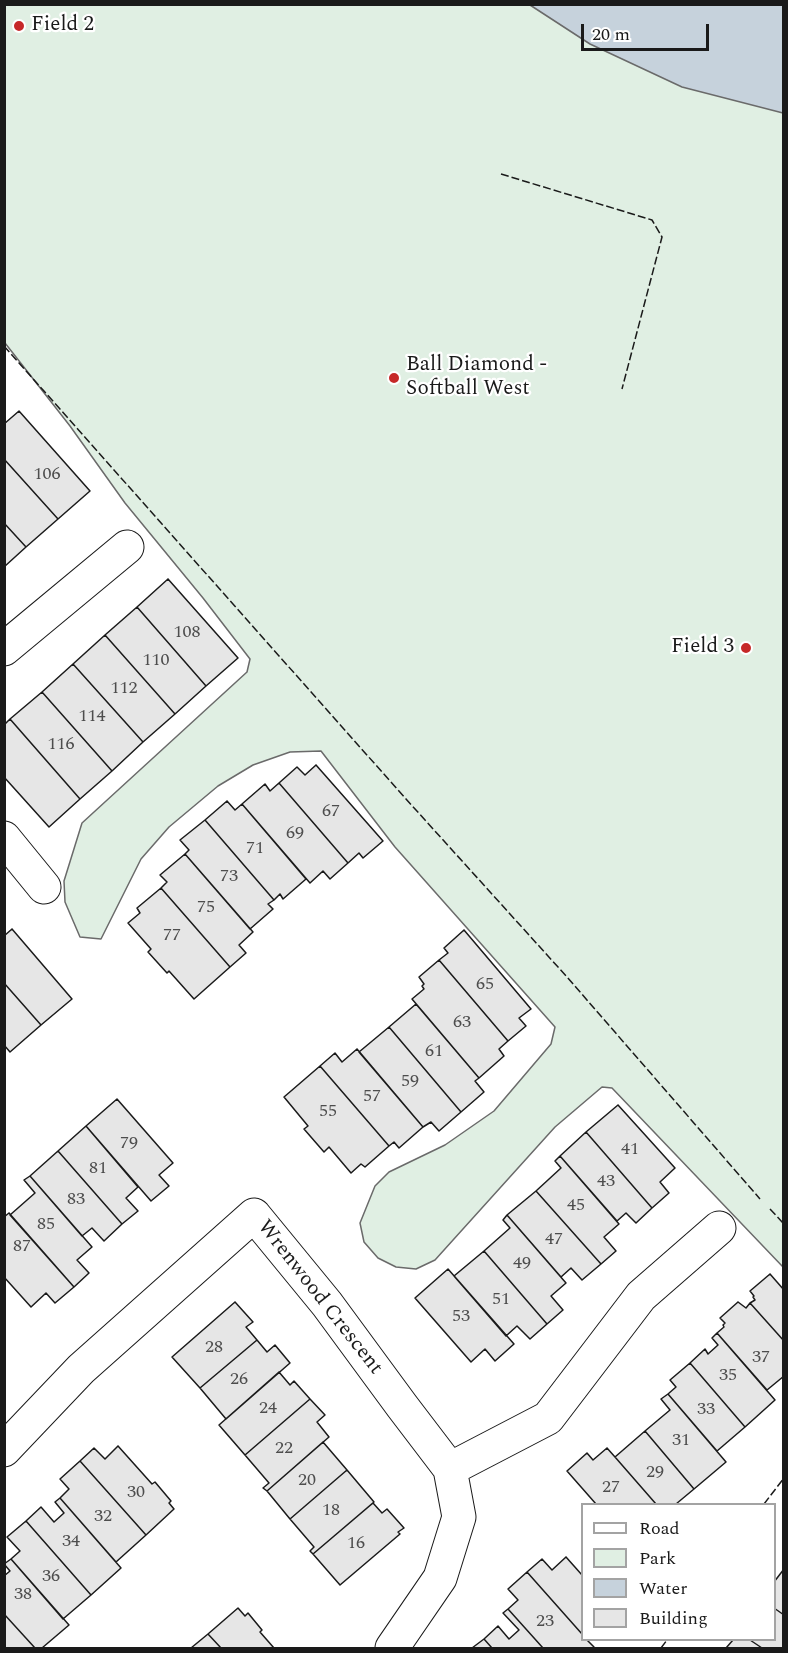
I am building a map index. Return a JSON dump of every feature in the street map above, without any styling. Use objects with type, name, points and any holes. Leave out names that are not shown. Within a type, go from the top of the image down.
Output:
[{"type":"street","points":[[4,649],[127,547]]},
{"type":"street","points":[[4,838],[44,887]]},
{"type":"street","name":"Wrenwood Crescent","points":[[4,1450],[81,1369],[254,1215],[321,1296],[450,1469],[459,1517],[440,1578],[392,1648]]},
{"type":"street","points":[[450,1469],[548,1418],[641,1296],[719,1228]]},
{"type":"green space","points":[[5,5],[783,5],[783,1267],[612,1088],[602,1087],[555,1127],[435,1260],[416,1269],[396,1267],[378,1258],[364,1242],[360,1223],[375,1186],[389,1172],[445,1145],[494,1111],[551,1044],[555,1027],[395,847],[321,751],[290,752],[253,765],[218,786],[169,827],[141,859],[101,939],[80,937],[65,902],[64,881],[82,823],[247,672],[250,659],[125,503],[70,426],[5,343]]},
{"type":"water","points":[[530,5],[783,5],[783,113],[682,87],[590,44]]},
{"type":"building","points":[[19,411],[90,491],[58,519],[4,459],[4,424]]},
{"type":"building","points":[[4,459],[58,519],[26,547],[4,523]]},
{"type":"building","points":[[4,523],[26,547],[4,567]]},
{"type":"building","points":[[168,579],[238,658],[206,686],[137,607]]},
{"type":"building","points":[[137,607],[206,686],[175,714],[105,635]]},
{"type":"building","points":[[105,635],[175,714],[143,742],[73,664]]},
{"type":"building","points":[[73,664],[143,742],[112,771],[42,692]]},
{"type":"building","points":[[42,692],[112,771],[80,799],[10,719]]},
{"type":"building","points":[[10,719],[80,799],[49,827],[4,777],[4,725]]},
{"type":"building","points":[[316,765],[383,841],[363,858],[359,853],[348,863],[279,783],[297,767],[305,775]]},
{"type":"building","points":[[279,783],[348,863],[330,879],[323,871],[310,883],[242,804],[265,784],[270,791]]},
{"type":"building","points":[[227,801],[235,810],[242,804],[306,879],[283,899],[280,894],[274,900],[205,820]]},
{"type":"building","points":[[205,820],[274,900],[268,904],[273,909],[250,929],[185,854],[189,850],[180,840]]},
{"type":"building","points":[[185,854],[253,932],[239,945],[246,953],[230,967],[161,888],[167,882],[160,875]]},
{"type":"building","points":[[161,888],[230,967],[194,999],[148,952],[151,949],[128,923],[140,913],[137,908]]},
{"type":"building","points":[[12,929],[72,999],[41,1025],[4,983],[4,936]]},
{"type":"building","points":[[464,930],[531,1009],[519,1018],[526,1026],[508,1041],[439,960],[448,953],[444,948]]},
{"type":"building","points":[[439,960],[508,1041],[499,1049],[504,1056],[479,1078],[412,999],[424,989],[422,986],[424,984],[419,977]]},
{"type":"building","points":[[4,983],[41,1025],[10,1052],[4,1045]]},
{"type":"building","points":[[416,1004],[479,1078],[475,1081],[484,1092],[461,1112],[389,1027]]},
{"type":"building","points":[[389,1027],[461,1112],[439,1131],[431,1122],[423,1127],[359,1052]]},
{"type":"building","points":[[357,1049],[423,1127],[399,1148],[394,1142],[389,1146],[320,1066],[335,1053],[342,1062]]},
{"type":"building","points":[[320,1066],[389,1146],[365,1167],[361,1164],[351,1173],[329,1147],[324,1152],[304,1129],[308,1126],[284,1097]]},
{"type":"building","points":[[117,1099],[173,1163],[159,1175],[169,1186],[151,1201],[86,1126]]},
{"type":"building","points":[[618,1105],[675,1168],[660,1182],[669,1193],[652,1208],[586,1132]]},
{"type":"building","points":[[86,1126],[138,1187],[126,1198],[138,1211],[122,1224],[58,1151]]},
{"type":"building","points":[[586,1132],[652,1208],[636,1223],[626,1213],[617,1221],[560,1156]]},
{"type":"building","points":[[58,1151],[122,1224],[104,1241],[92,1228],[82,1236],[30,1176]]},
{"type":"building","points":[[560,1156],[619,1224],[604,1237],[616,1251],[601,1264],[536,1191],[561,1168],[555,1161]]},
{"type":"building","points":[[30,1176],[92,1247],[77,1260],[89,1273],[74,1287],[10,1215],[35,1193],[24,1180]]},
{"type":"building","points":[[536,1191],[601,1264],[582,1280],[571,1268],[561,1277],[507,1215]]},
{"type":"building","points":[[9,1213],[74,1287],[55,1303],[46,1293],[31,1307],[4,1277],[4,1217]]},
{"type":"building","points":[[507,1215],[566,1283],[551,1296],[563,1310],[547,1324],[484,1251],[510,1228],[503,1220]]},
{"type":"building","points":[[484,1251],[547,1324],[530,1339],[517,1326],[506,1336],[454,1276]]},
{"type":"building","points":[[448,1269],[514,1344],[495,1361],[485,1349],[471,1362],[415,1298]]},
{"type":"building","points":[[770,1274],[784,1290],[784,1341],[750,1303],[755,1300],[750,1291]]},
{"type":"building","points":[[235,1302],[253,1322],[246,1327],[257,1340],[200,1388],[172,1357]]},
{"type":"building","points":[[738,1302],[746,1308],[750,1303],[784,1341],[784,1376],[767,1390],[717,1333],[725,1323],[720,1318]]},
{"type":"building","points":[[717,1333],[775,1400],[745,1427],[690,1363],[705,1349],[708,1354],[718,1345],[712,1338]]},
{"type":"building","points":[[257,1340],[267,1352],[275,1345],[290,1363],[226,1419],[200,1388]]},
{"type":"building","points":[[690,1363],[745,1427],[717,1451],[668,1394],[676,1387],[670,1380]]},
{"type":"building","points":[[279,1372],[290,1385],[294,1381],[310,1399],[245,1455],[219,1425]]},
{"type":"building","points":[[668,1394],[726,1462],[694,1489],[645,1431],[670,1410],[661,1399]]},
{"type":"building","points":[[310,1399],[325,1415],[317,1422],[329,1437],[267,1491],[263,1488],[269,1483],[245,1455]]},
{"type":"building","points":[[645,1431],[694,1489],[677,1503],[655,1503],[615,1457]]},
{"type":"building","points":[[323,1442],[347,1470],[290,1519],[267,1491]]},
{"type":"building","points":[[118,1446],[152,1484],[155,1482],[171,1501],[169,1503],[174,1509],[146,1535],[80,1461],[94,1448],[105,1459]]},
{"type":"building","points":[[607,1448],[655,1503],[595,1503],[567,1471],[587,1453],[593,1460]]},
{"type":"building","points":[[80,1461],[146,1535],[116,1562],[60,1498],[69,1489],[60,1479]]},
{"type":"building","points":[[347,1470],[374,1502],[313,1554],[310,1551],[314,1547],[290,1519]]},
{"type":"building","points":[[60,1498],[121,1568],[91,1595],[26,1521],[41,1507],[54,1522],[64,1513],[55,1502]]},
{"type":"building","points":[[373,1503],[382,1513],[387,1509],[404,1528],[398,1532],[400,1534],[340,1585],[313,1554]]},
{"type":"building","points":[[26,1521],[91,1595],[63,1619],[11,1559],[20,1551],[7,1537]]},
{"type":"building","points":[[566,1557],[581,1574],[581,1633],[527,1572],[542,1559],[552,1570]]},
{"type":"building","points":[[11,1559],[69,1625],[42,1648],[35,1648],[4,1614],[4,1576],[10,1571],[4,1564]]},
{"type":"building","points":[[784,1569],[784,1615],[776,1609],[776,1579]]},
{"type":"building","points":[[527,1572],[581,1633],[581,1641],[588,1641],[594,1647],[543,1648],[508,1609],[518,1600],[508,1589]]},
{"type":"building","points":[[238,1608],[245,1616],[248,1613],[274,1648],[221,1648],[208,1634]]},
{"type":"building","points":[[508,1609],[543,1648],[492,1648],[484,1639],[498,1626],[509,1639],[519,1630],[503,1613]]},
{"type":"building","points":[[776,1609],[784,1615],[784,1648],[762,1648],[752,1641],[776,1641]]},
{"type":"building","points":[[4,1614],[35,1648],[4,1648]]},
{"type":"building","points":[[208,1634],[221,1648],[191,1648]]},
{"type":"building","points":[[484,1639],[492,1648],[472,1648]]},
{"type":"building","points":[[732,1641],[752,1641],[762,1648],[726,1648]]},
{"type":"fence","points":[[501,174],[652,220],[662,237],[622,389]]},
{"type":"fence","points":[[4,346],[567,977],[760,1199]]},
{"type":"fence","points":[[770,1209],[784,1224]]},
{"type":"fence","points":[[765,1503],[784,1478]]},
{"type":"fence","points":[[661,1648],[666,1641]]},
{"type":"place","name":"Field 2","points":[[19,26]]},
{"type":"place","name":"Ball Diamond - Softball West","points":[[394,378]]},
{"type":"place","name":"Field 3","points":[[746,648]]}]
